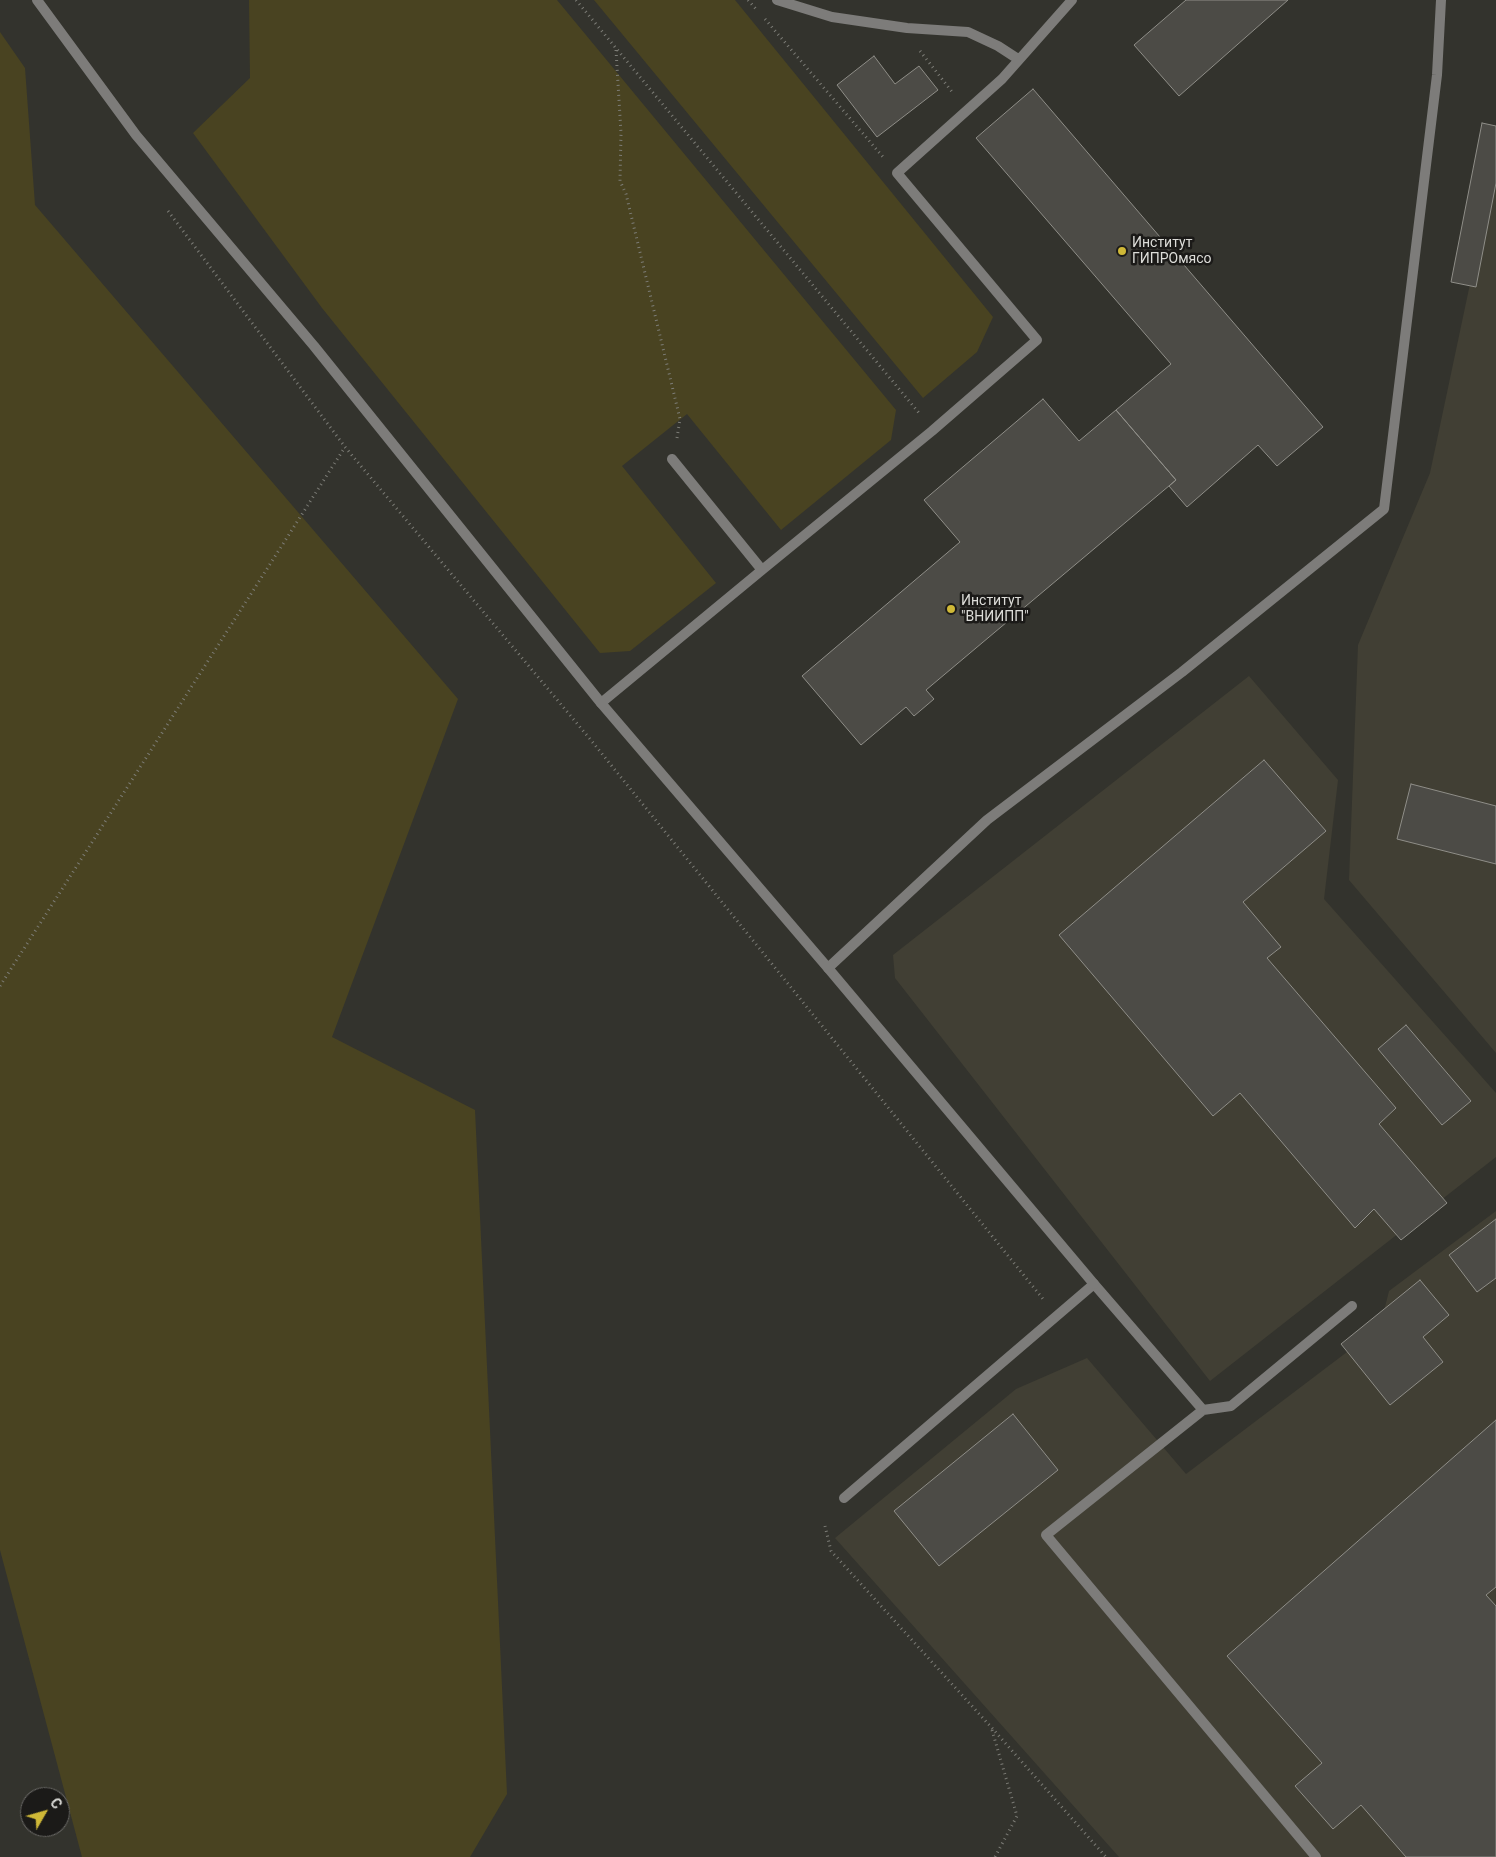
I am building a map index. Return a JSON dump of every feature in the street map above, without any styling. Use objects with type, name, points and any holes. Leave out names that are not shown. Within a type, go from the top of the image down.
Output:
[{"type":"street","points":[[37,0],[136,135],[314,346],[601,703],[1203,1410]]},
{"type":"street","points":[[777,0],[832,17],[907,28],[968,32],[998,46],[1018,59]]},
{"type":"street","points":[[601,703],[932,431],[1037,340],[897,173],[1002,79],[1072,0]]},
{"type":"street","points":[[828,968],[987,820],[1182,672],[1384,510],[1437,75],[1441,0]]},
{"type":"street","points":[[672,459],[762,570]]},
{"type":"street","points":[[844,1498],[1094,1284]]},
{"type":"street","points":[[1316,1857],[1046,1535],[1203,1410],[1231,1406],[1352,1306]]},
{"type":"path","points":[[576,0],[905,395],[932,431]]},
{"type":"path","points":[[748,0],[897,173]]},
{"type":"path","points":[[907,28],[918,47],[966,111]]},
{"type":"path","points":[[616,50],[621,133],[620,181],[626,194],[680,419],[672,459]]},
{"type":"path","points":[[165,207],[345,447],[596,747],[1056,1315]]},
{"type":"path","points":[[0,986],[345,447]]},
{"type":"path","points":[[825,1526],[831,1552],[991,1727],[1106,1857]]},
{"type":"path","points":[[991,1727],[1017,1816],[995,1857]]},
{"type":"shaded area","points":[[249,0],[557,0],[896,410],[891,440],[781,530],[687,414],[622,466],[716,583],[630,651],[600,653],[322,308],[193,133],[250,78]]},
{"type":"shaded area","points":[[594,0],[735,0],[993,317],[977,352],[923,398]]},
{"type":"shaded area","points":[[0,32],[25,68],[35,205],[458,699],[332,1037],[475,1110],[507,1794],[470,1857],[82,1857],[70,1812],[70,1787],[63,1787],[0,1550]]},
{"type":"shaded area","points":[[1496,161],[1496,1053],[1349,880],[1358,645],[1430,473]]},
{"type":"shaded area","points":[[1249,676],[1338,780],[1324,899],[1496,1093],[1496,1157],[1210,1381],[895,978],[893,955]]},
{"type":"shaded area","points":[[1496,1211],[1496,1857],[1119,1857],[835,1538],[1016,1389],[1087,1358],[1186,1474],[1380,1327],[1389,1291]]},
{"type":"building","points":[[1186,0],[1288,0],[1179,96],[1134,45]]},
{"type":"building","points":[[874,56],[895,84],[919,66],[938,90],[877,137],[837,85]]},
{"type":"building","name":"Институт ГИПРОмясо","points":[[1033,89],[1323,427],[1277,466],[1258,445],[1187,507],[1169,486],[1176,480],[1116,410],[1171,364],[976,138]]},
{"type":"building","points":[[1482,123],[1496,126],[1496,183],[1476,287],[1451,282]]},
{"type":"building","name":"Институт \"ВНИИПП\"","points":[[1043,399],[1079,441],[1116,410],[1176,480],[926,690],[934,699],[914,716],[906,707],[861,745],[802,676],[960,542],[924,500]]},
{"type":"building","points":[[1264,760],[1326,831],[1243,902],[1281,947],[1267,958],[1396,1108],[1379,1124],[1447,1203],[1401,1240],[1374,1209],[1355,1228],[1240,1093],[1213,1116],[1059,935]]},
{"type":"building","points":[[1411,784],[1496,806],[1496,864],[1397,839]]},
{"type":"building","points":[[1406,1025],[1471,1101],[1442,1125],[1378,1049]]},
{"type":"building","points":[[1496,1219],[1496,1278],[1477,1292],[1449,1255]]},
{"type":"building","points":[[1420,1280],[1449,1315],[1423,1337],[1443,1362],[1390,1405],[1341,1344]]},
{"type":"building","points":[[1013,1414],[1058,1470],[939,1566],[894,1511]]},
{"type":"building","points":[[1496,1420],[1496,1587],[1486,1595],[1496,1606],[1496,1857],[1406,1857],[1361,1805],[1333,1829],[1295,1786],[1322,1763],[1227,1656]]},
{"type":"place","name":"Институт ГИПРОмясо","points":[[1122,251]]},
{"type":"place","name":"Институт \"ВНИИПП\"","points":[[951,609]]}]
